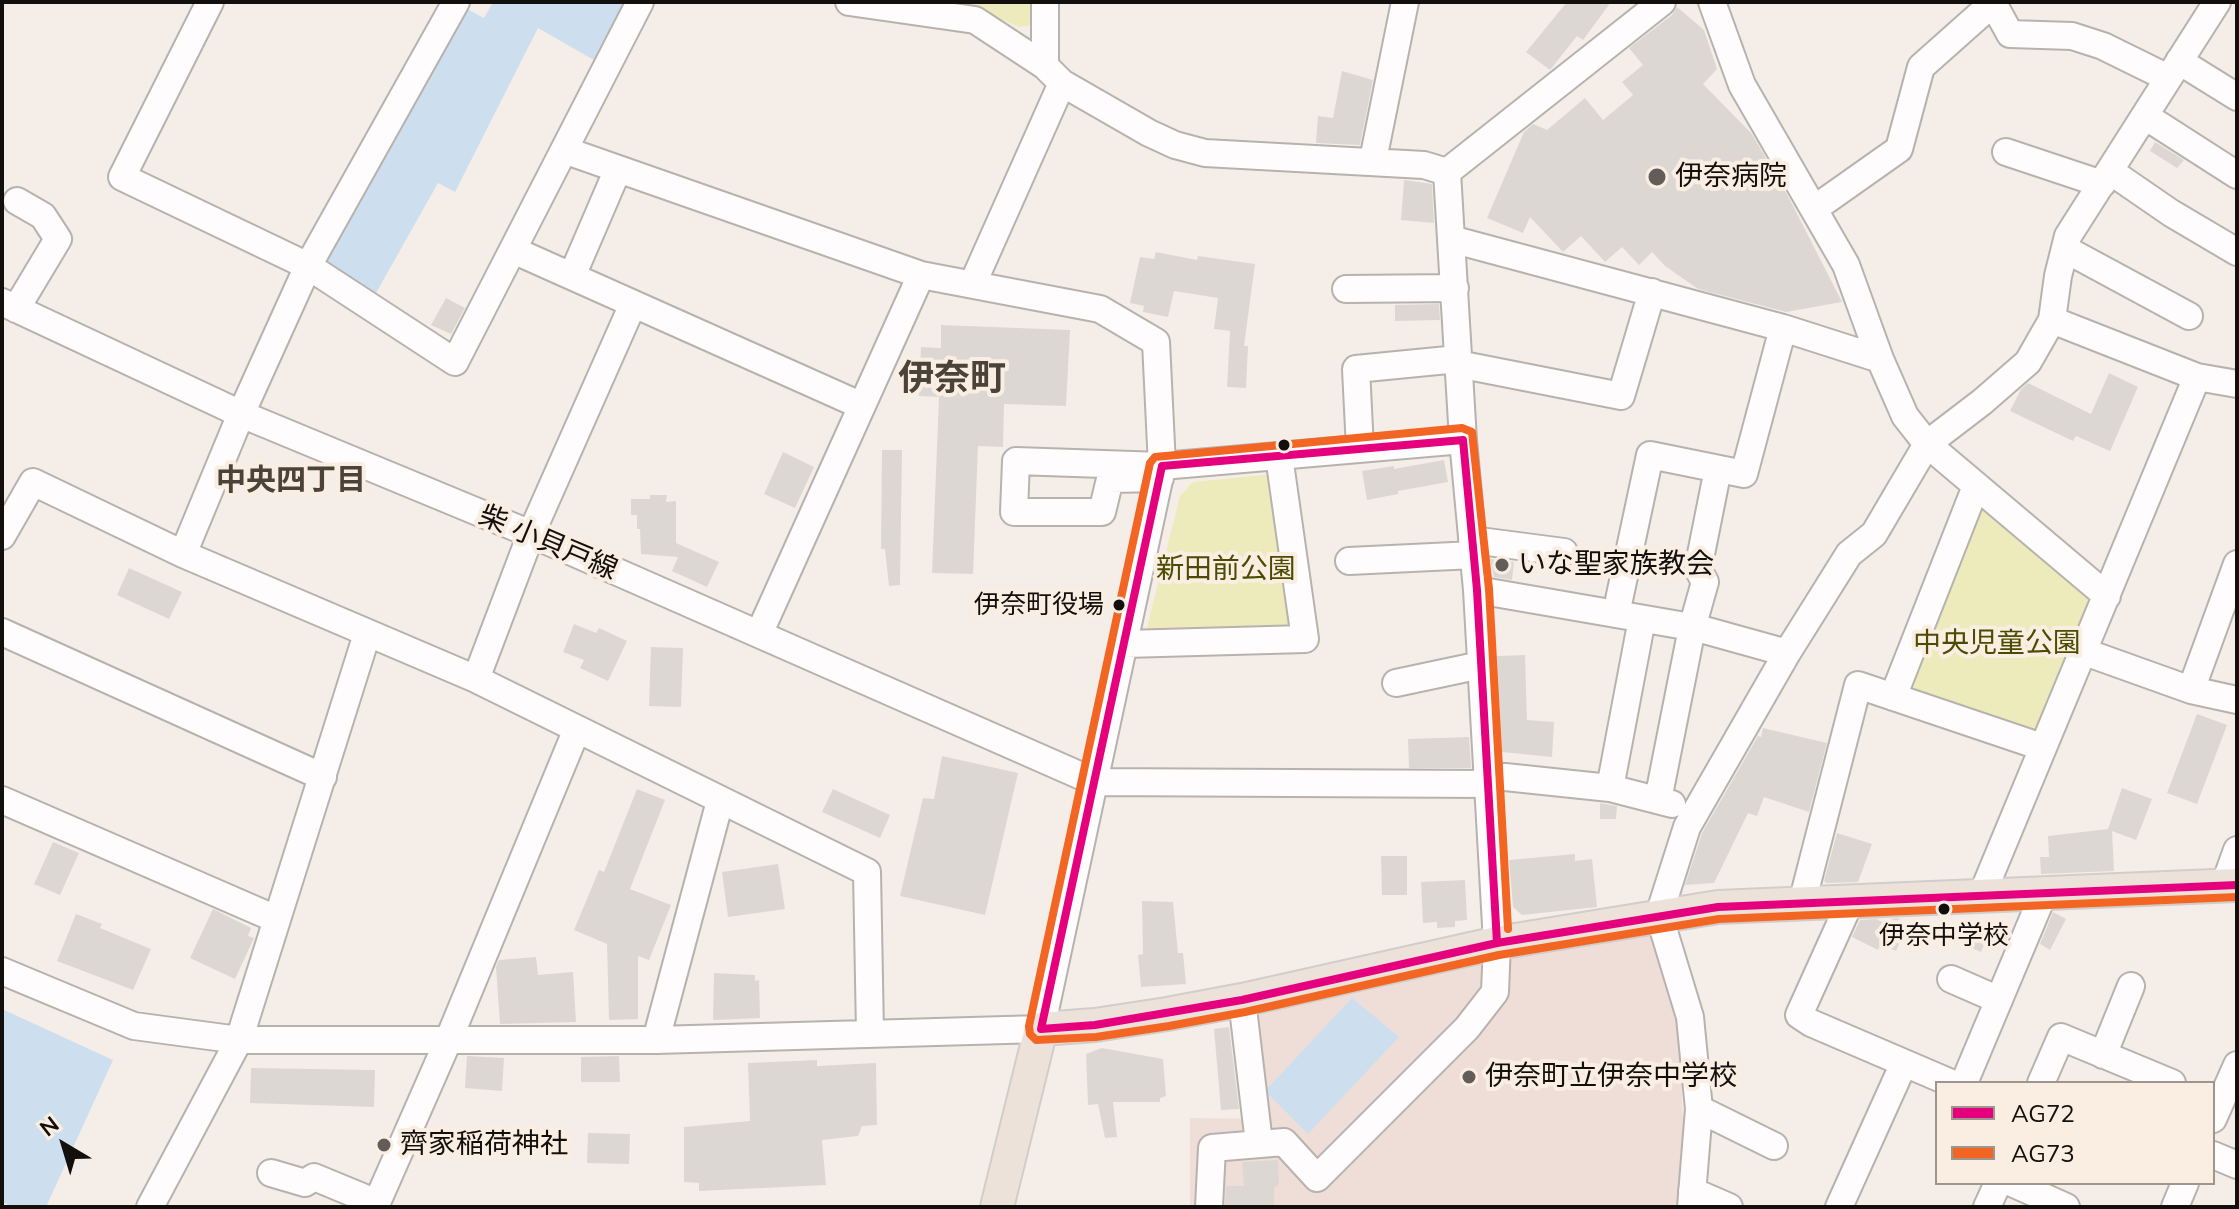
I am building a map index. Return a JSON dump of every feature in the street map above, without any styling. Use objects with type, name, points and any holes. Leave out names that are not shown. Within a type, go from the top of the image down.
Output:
[{"type":"main road","points":[[997,1207],[1041,1029],[1110,1023],[1242,1000],[1497,943],[1718,907],[2230,885]]},
{"type":"street","points":[[210,2],[122,177],[308,266],[455,362],[640,2]]},
{"type":"street","points":[[183,554],[241,414],[308,266],[456,2]]},
{"type":"street","points":[[849,2],[975,20],[1054,75],[1149,133],[1175,145],[1205,153],[1373,160],[1424,165],[1447,172]]},
{"type":"street","points":[[973,283],[1054,75],[1045,2]]},
{"type":"street","points":[[1373,160],[1405,2]]},
{"type":"street","points":[[1447,172],[1662,2]]},
{"type":"street","points":[[1712,2],[1742,85],[1846,265],[1880,359],[1905,416],[1927,444],[2107,596]]},
{"type":"street","points":[[1814,209],[1899,149],[1921,67],[1994,2],[2010,34],[2072,36],[2174,70],[2237,97]]},
{"type":"street","points":[[1729,1207],[1691,1199],[1699,1109],[1690,1017],[1659,915],[1687,827],[1787,653],[1849,554],[1874,534],[1927,444],[2028,362],[2052,320],[2068,236],[2217,2]]},
{"type":"street","points":[[2145,116],[2237,175]]},
{"type":"street","points":[[2,971],[134,1026],[239,1040],[656,1040],[1041,1029],[1161,472],[1156,342],[1100,309],[921,275],[564,150]]},
{"type":"street","points":[[2006,152],[2106,178],[2237,252]]},
{"type":"street","points":[[572,276],[618,169]]},
{"type":"street","points":[[1209,1207],[1212,1148],[1284,1142],[1317,1178],[1467,1028],[1495,992],[1497,943],[1477,590],[1463,440],[1447,172]]},
{"type":"street","points":[[9,305],[58,239],[43,216],[17,201]]},
{"type":"street","points":[[1451,239],[1783,328],[1880,359]]},
{"type":"street","points":[[2065,249],[2189,316]]},
{"type":"street","points":[[513,250],[860,405]]},
{"type":"street","points":[[759,634],[921,275]]},
{"type":"street","points":[[1346,289],[1455,288]]},
{"type":"street","points":[[1360,449],[1356,369],[1458,361],[1621,396],[1652,292]]},
{"type":"street","points":[[476,679],[531,534],[633,304]]},
{"type":"street","name":"柴 小貝戸線","points":[[9,305],[241,414],[531,534],[1095,782]]},
{"type":"street","points":[[2052,320],[2197,377],[2237,384]]},
{"type":"street","points":[[1610,788],[1650,455],[1744,474],[1783,328]]},
{"type":"street","points":[[1981,897],[2197,377]]},
{"type":"street","points":[[1161,472],[1016,461],[1014,512],[1102,512],[1110,479],[1279,456],[1463,440]]},
{"type":"street","points":[[1125,644],[1305,639],[1279,456]]},
{"type":"street","points":[[1658,800],[1692,628],[1705,582],[1698,569],[1718,469]]},
{"type":"street","points":[[2,536],[33,482],[183,554],[476,679],[867,872],[870,1033]]},
{"type":"street","points":[[1893,697],[1976,486]]},
{"type":"street","points":[[1349,561],[1473,548],[1564,552]]},
{"type":"street","points":[[2191,690],[2237,564]]},
{"type":"street","points":[[1477,590],[1692,628],[1787,653]]},
{"type":"street","points":[[2,632],[323,777]]},
{"type":"street","points":[[150,1207],[239,1040],[367,634]]},
{"type":"street","points":[[2082,651],[2191,690],[2237,700]]},
{"type":"street","points":[[1396,683],[1481,665]]},
{"type":"street","points":[[1802,903],[1858,685],[2042,747]]},
{"type":"street","points":[[271,1173],[305,1183],[314,1177],[376,1205],[448,1041],[577,729]]},
{"type":"street","points":[[1095,782],[1487,781],[1505,777],[1610,788],[1695,811]]},
{"type":"street","points":[[2,800],[276,919]]},
{"type":"street","points":[[656,1040],[720,801]]},
{"type":"street","points":[[2230,885],[2237,850]]},
{"type":"street","points":[[1965,1081],[2043,895]]},
{"type":"street","points":[[1851,900],[1799,1015],[1946,1081]]},
{"type":"street","points":[[1951,979],[1999,1000]]},
{"type":"street","points":[[2103,1055],[2131,986]]},
{"type":"street","points":[[1242,1000],[1259,1143]]},
{"type":"street","points":[[2042,1081],[2061,1037],[2167,1081]]},
{"type":"street","points":[[1839,1207],[1904,1063]]},
{"type":"street","points":[[2215,1107],[2237,1065]]},
{"type":"street","points":[[1699,1109],[1774,1146]]},
{"type":"street","points":[[2215,1156],[2237,1165]]},
{"type":"street","points":[[1987,1207],[1997,1185]]},
{"type":"street","points":[[2016,1185],[2066,1207]]},
{"type":"street","points":[[2175,1207],[2184,1185]]},
{"type":"shaded area","name":"伊奈町立伊奈中学校","points":[[1642,929],[1656,937],[1679,1035],[1683,1207],[1190,1207],[1190,1118],[1260,1119],[1249,1016]]},
{"type":"green space","points":[[949,2],[1037,2],[1036,20],[1028,26],[1019,27],[985,12]]},
{"type":"green space","name":"新田前公園","points":[[1272,474],[1296,628],[1146,631],[1180,496],[1193,482]]},
{"type":"green space","name":"中央児童公園","points":[[1981,501],[2093,599],[2035,734],[1900,689]]},
{"type":"water","points":[[493,2],[632,2],[599,63],[538,28],[455,192],[438,183],[376,293],[328,264],[327,257],[467,9],[484,18]]},
{"type":"water","points":[[1352,998],[1399,1037],[1308,1134],[1265,1091]]},
{"type":"water","points":[[2,1009],[113,1060],[46,1207],[13,1207],[2,1202]]},
{"type":"building","points":[[1567,2],[1611,2],[1583,40],[1577,36],[1550,70],[1526,52]]},
{"type":"building","points":[[1677,7],[1704,30],[1717,69],[1703,84],[1752,134],[1842,302],[1786,312],[1698,289],[1665,266],[1652,252],[1639,265],[1622,247],[1605,262],[1581,236],[1563,252],[1530,217],[1523,233],[1487,218],[1524,132],[1533,124],[1547,130],[1585,98],[1603,120],[1633,95],[1622,82],[1643,65],[1629,48],[1672,15]]},
{"type":"building","points":[[1342,71],[1373,80],[1360,145],[1316,143],[1318,116],[1333,118]]},
{"type":"building","points":[[2155,142],[2184,160],[2177,168],[2150,151]]},
{"type":"building","points":[[1404,180],[1432,184],[1434,223],[1401,220]]},
{"type":"building","points":[[1156,252],[1197,260],[1198,256],[1255,264],[1244,346],[1248,346],[1246,388],[1227,387],[1230,331],[1214,329],[1218,298],[1174,291],[1168,317],[1143,312],[1144,306],[1130,303],[1140,257],[1154,259]]},
{"type":"building","points":[[446,298],[465,308],[451,334],[431,325]]},
{"type":"building","points":[[1439,304],[1440,320],[1395,321],[1395,305]]},
{"type":"building","name":"伊奈町役場","points":[[941,325],[1070,330],[1066,406],[1004,404],[1003,447],[978,446],[973,574],[932,573],[939,397],[919,396],[921,347],[941,348]]},
{"type":"building","points":[[2109,373],[2138,387],[2110,451],[2076,436],[2073,441],[2010,411],[2021,389],[2028,383],[2091,414]]},
{"type":"building","points":[[882,450],[902,450],[900,585],[889,586],[885,549],[881,549]]},
{"type":"building","points":[[783,452],[814,467],[795,508],[764,494]]},
{"type":"building","points":[[1444,460],[1448,482],[1367,500],[1362,471]]},
{"type":"building","points":[[650,495],[667,495],[666,502],[676,501],[676,543],[719,562],[707,587],[672,571],[678,557],[641,554],[640,529],[637,529],[637,515],[631,515],[631,499],[650,499]]},
{"type":"building","points":[[1490,559],[1514,562],[1512,580],[1494,577]]},
{"type":"building","points":[[129,568],[182,592],[169,619],[117,595]]},
{"type":"building","points":[[574,624],[596,633],[599,628],[627,641],[608,681],[580,668],[584,660],[563,652]]},
{"type":"building","points":[[651,647],[683,648],[681,707],[649,706]]},
{"type":"building","points":[[1525,655],[1527,720],[1554,722],[1552,757],[1502,752],[1497,656]]},
{"type":"building","points":[[2197,714],[2227,725],[2197,804],[2167,793]]},
{"type":"building","points":[[1763,728],[1827,743],[1809,812],[1764,797],[1757,816],[1748,813],[1714,883],[1685,885],[1702,833],[1758,736],[1761,737]]},
{"type":"building","points":[[1469,737],[1471,768],[1409,768],[1408,739]]},
{"type":"building","points":[[942,756],[1018,773],[985,915],[900,896],[923,798],[934,799]]},
{"type":"building","points":[[2122,788],[2152,799],[2136,840],[2112,831],[2114,871],[2041,874],[2040,857],[2049,857],[2048,836],[2108,829]]},
{"type":"building","points":[[637,789],[665,800],[630,889],[671,905],[649,960],[638,956],[638,1019],[609,1020],[607,944],[574,930],[599,870],[604,872]]},
{"type":"building","points":[[833,789],[890,815],[880,838],[822,812]]},
{"type":"building","points":[[1600,803],[1617,806],[1616,819],[1600,819]]},
{"type":"building","points":[[1837,833],[1872,844],[1858,882],[1824,881]]},
{"type":"building","points":[[53,842],[79,853],[60,895],[34,884]]},
{"type":"building","points":[[1575,854],[1575,861],[1592,859],[1597,907],[1522,915],[1513,907],[1509,860]]},
{"type":"building","points":[[1381,856],[1407,856],[1407,895],[1382,895]]},
{"type":"building","points":[[778,864],[785,909],[728,917],[722,872]]},
{"type":"building","points":[[1465,880],[1467,920],[1455,921],[1455,927],[1437,928],[1437,922],[1423,923],[1421,882]]},
{"type":"building","points":[[1142,901],[1173,902],[1178,953],[1183,953],[1186,984],[1141,987],[1138,955],[1143,954]]},
{"type":"building","points":[[213,909],[251,928],[248,936],[254,938],[235,979],[190,958]]},
{"type":"building","points":[[2053,912],[2066,919],[2050,950],[2040,944]]},
{"type":"building","points":[[76,914],[102,924],[100,928],[151,949],[133,990],[57,961]]},
{"type":"building","points":[[1897,918],[1908,924],[1896,951],[1881,944],[1878,950],[1852,937],[1860,920],[1876,919],[1889,925],[1892,919]]},
{"type":"building","points":[[1971,922],[1990,930],[1981,952],[1962,944]]},
{"type":"building","points":[[536,957],[538,975],[573,972],[576,1022],[500,1024],[496,967],[499,960]]},
{"type":"building","points":[[714,973],[755,975],[755,981],[759,980],[760,1018],[713,1020]]},
{"type":"building","points":[[1229,1027],[1239,1109],[1221,1110],[1214,1029]]},
{"type":"building","points":[[1102,1048],[1163,1059],[1166,1096],[1160,1098],[1160,1102],[1113,1102],[1117,1137],[1105,1138],[1098,1104],[1088,1105],[1086,1054]]},
{"type":"building","points":[[467,1056],[504,1058],[502,1091],[465,1088]]},
{"type":"building","points":[[619,1056],[620,1082],[581,1082],[581,1057]]},
{"type":"building","points":[[817,1060],[817,1066],[876,1063],[877,1125],[862,1126],[858,1136],[822,1140],[826,1185],[699,1191],[699,1183],[684,1182],[684,1127],[750,1121],[748,1063]]},
{"type":"building","points":[[251,1068],[375,1070],[374,1107],[250,1103]]},
{"type":"building","points":[[588,1133],[630,1134],[629,1164],[587,1163]]},
{"type":"building","points":[[1278,1160],[1279,1184],[1274,1188],[1274,1207],[1225,1207],[1226,1186],[1244,1186],[1242,1162]]},
{"type":"transit line","name":"AG73","points":[[1508,929],[1489,589],[1472,432],[1462,428],[1155,457],[1150,463],[1029,1026],[1030,1034],[1036,1040],[1096,1037],[1169,1026],[1499,955],[1719,919],[2237,897]]},
{"type":"transit line","name":"AG72","points":[[1463,440],[1477,590],[1497,943],[1242,1000],[1095,1025],[1041,1029],[1162,466],[1463,440]]},
{"type":"transit line","name":"AG72","points":[[1497,943],[1718,907],[2237,885]]},
{"type":"place","name":"伊奈病院","points":[[1657,177]]},
{"type":"place","name":"いな聖家族教会","points":[[1502,565]]},
{"type":"place","name":"伊奈町役場","points":[[1119,605]]},
{"type":"place","name":"伊奈中学校","points":[[1944,909]]},
{"type":"place","name":"伊奈町立伊奈中学校","points":[[1469,1077]]},
{"type":"place","name":"齊家稲荷神社","points":[[384,1145]]},
{"type":"district","name":"伊奈町","points":[[952,379]]},
{"type":"district","name":"中央四丁目","points":[[291,481]]}]
